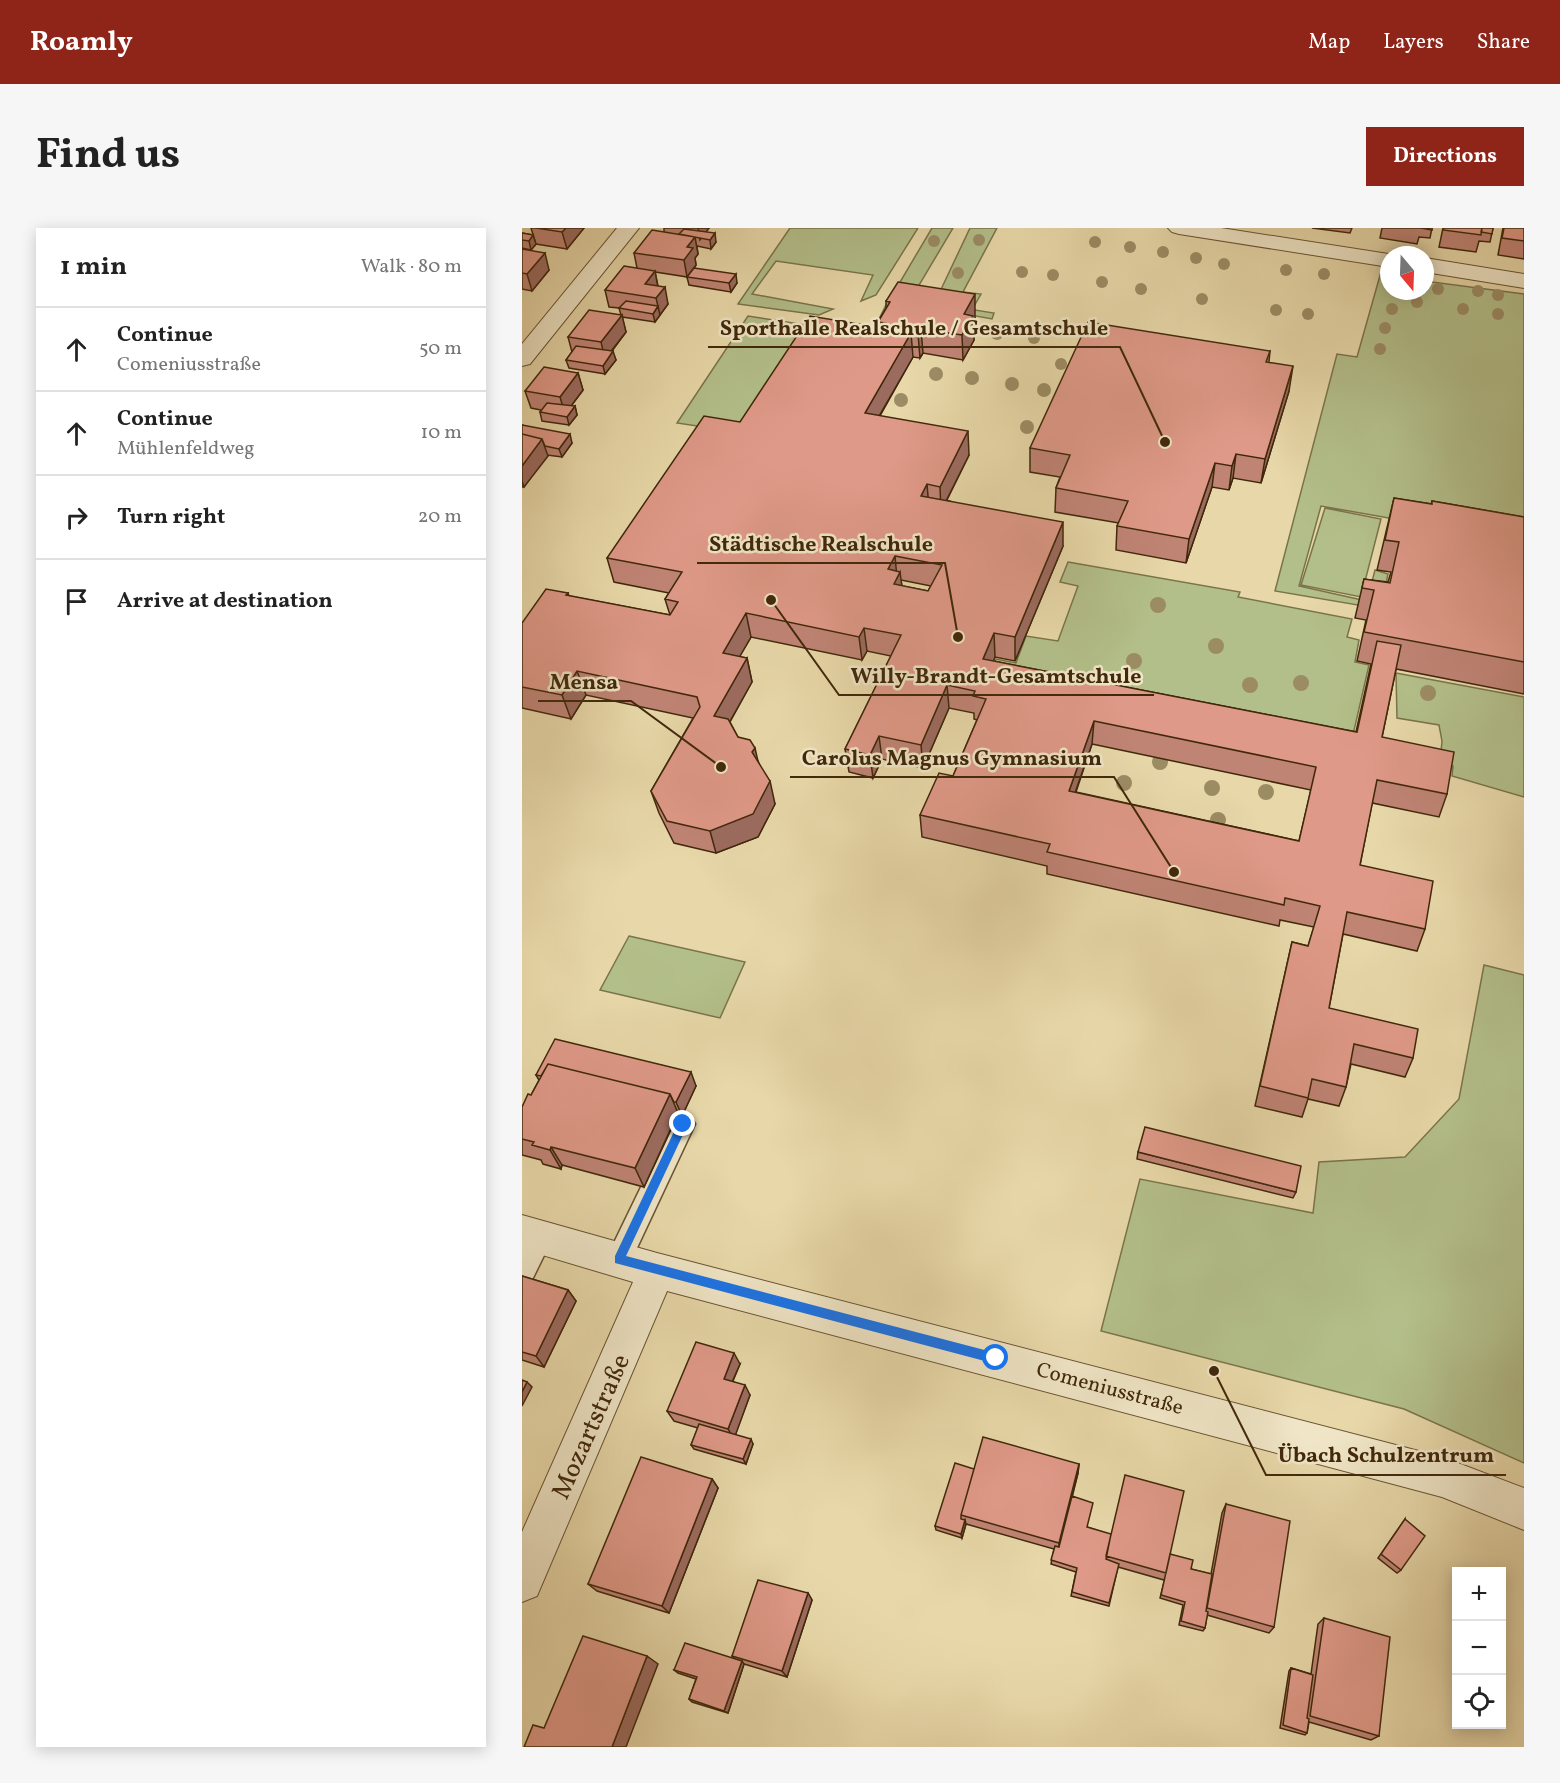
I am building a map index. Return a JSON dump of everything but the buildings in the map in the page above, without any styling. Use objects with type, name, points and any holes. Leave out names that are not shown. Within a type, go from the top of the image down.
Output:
[{"type":"street","points":[[522,359],[628,228]]},
{"type":"street","points":[[1179,228],[1380,259]]},
{"type":"street","points":[[1434,266],[1524,280]]},
{"type":"street","name":"Comeniusstraße","points":[[531,1234],[657,1271],[1072,1377],[1442,1477],[1524,1509]]},
{"type":"street","name":"Mozartstraße","points":[[522,1581],[657,1271]]},
{"type":"lane","points":[[619,1259],[683,1124]]},
{"type":"lane","points":[[522,1274],[531,1234]]},
{"type":"green space","points":[[790,228],[918,228],[876,295],[861,301],[873,275],[776,261],[752,294],[833,309],[819,315],[738,304]]},
{"type":"green space","points":[[932,228],[953,228],[912,297],[893,294]]},
{"type":"green space","points":[[970,228],[997,228],[963,292],[981,294],[973,308],[936,300]]},
{"type":"green space","points":[[1380,276],[1380,300],[1434,300],[1434,282],[1524,294],[1524,542],[1321,506],[1299,586],[1367,601],[1375,570],[1388,574],[1381,609],[1275,591],[1337,354],[1357,357]]},
{"type":"green space","points":[[899,298],[994,313],[992,319],[899,302],[878,345],[751,434],[677,423],[748,316],[871,335],[888,301]]},
{"type":"green space","points":[[1325,508],[1381,519],[1361,597],[1301,585]]},
{"type":"green space","points":[[1068,562],[1240,592],[1238,597],[1352,619],[1347,637],[1359,640],[1355,662],[1369,665],[1350,748],[990,678],[996,659],[1016,663],[1026,636],[1058,641],[1078,586],[1060,582]]},
{"type":"green space","points":[[1396,673],[1524,697],[1524,797],[1452,776],[1453,766],[1440,763],[1442,741],[1439,725],[1397,718]]},
{"type":"green space","points":[[629,936],[745,962],[720,1018],[600,990]]},
{"type":"green space","points":[[1484,965],[1524,975],[1524,1463],[1404,1409],[1101,1331],[1140,1179],[1313,1213],[1319,1162],[1405,1157],[1459,1099]]},
{"type":"place","name":"Sporthalle Realschule / Gesamtschule","points":[[1165,442]]},
{"type":"place","name":"Willy-Brandt-Gesamtschule","points":[[771,600]]},
{"type":"place","name":"Städtische Realschule","points":[[958,637]]},
{"type":"place","name":"Mensa","points":[[721,767]]},
{"type":"place","name":"Carolus Magnus Gymnasium","points":[[1174,872]]},
{"type":"place","name":"Übach Schulzentrum","points":[[1214,1371]]},
{"type":"route","points":[[683,1124],[619,1259],[657,1271],[996,1358]]}]
